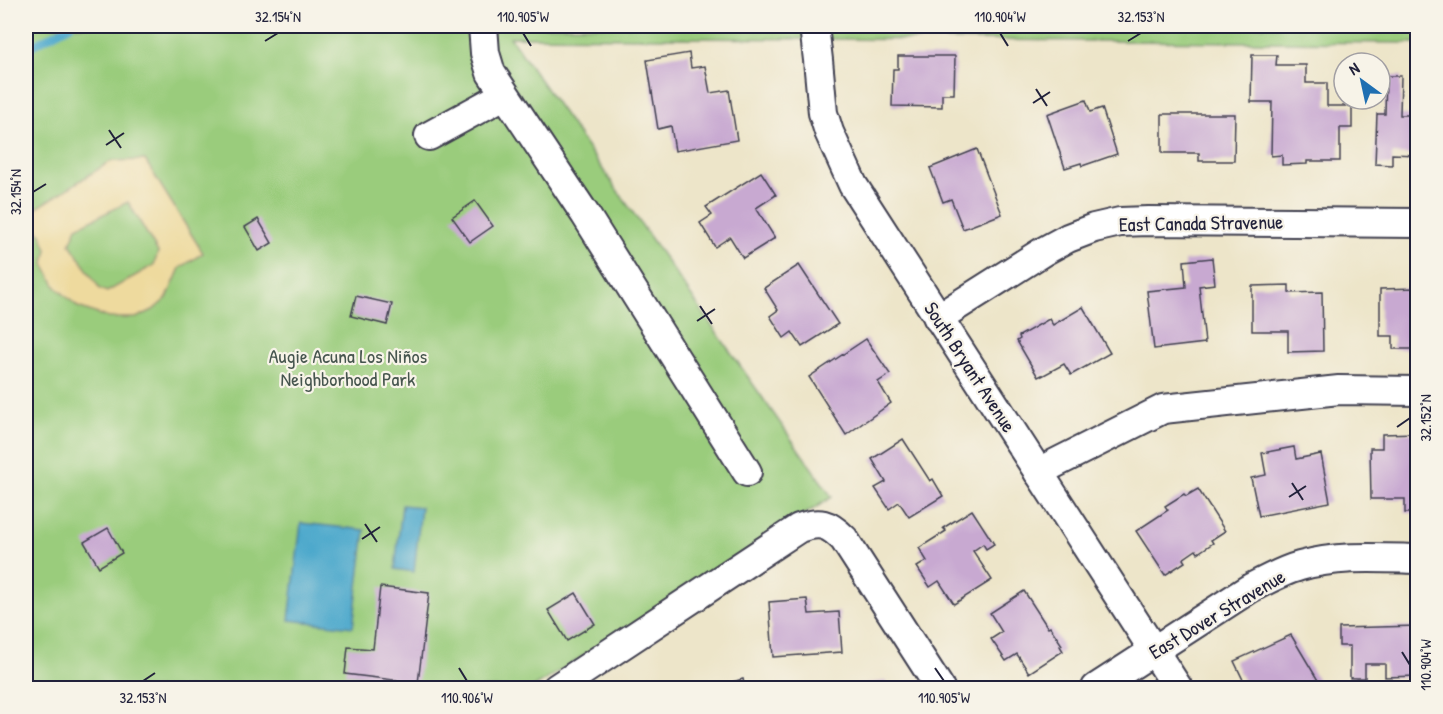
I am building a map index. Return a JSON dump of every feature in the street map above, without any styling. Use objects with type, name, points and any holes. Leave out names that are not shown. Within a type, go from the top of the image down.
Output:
[{"type":"street","points":[[483,26],[485,53],[491,73],[504,95],[591,224],[747,472]]},
{"type":"street","name":"South Bryant Avenue","points":[[814,26],[823,113],[838,156],[853,184],[1178,688]]},
{"type":"street","points":[[429,136],[504,95]]},
{"type":"street","name":"East Canada Stravenue","points":[[938,318],[1044,251],[1094,228],[1120,222],[1418,223]]},
{"type":"street","points":[[1038,472],[1163,409],[1339,390],[1418,391]]},
{"type":"street","points":[[557,688],[799,528],[810,524],[821,524],[834,528],[844,539],[940,688]]},
{"type":"street","name":"East Dover Stravenue","points":[[1096,688],[1249,589],[1275,576],[1300,566],[1348,558],[1418,559]]},
{"type":"green space","name":"Augie Acuna Los Niños Neighborhood Park","points":[[26,26],[1417,26],[1418,43],[510,37],[832,497],[533,688],[26,688]]},
{"type":"sand","points":[[145,160],[203,253],[180,268],[167,298],[153,310],[136,318],[109,318],[78,307],[56,287],[44,264],[47,249],[41,234],[26,215],[111,161]],"holes":[[[128,202],[158,252],[154,265],[107,292],[100,289],[70,244],[77,227]]]},
{"type":"water","points":[[402,505],[421,507],[414,572],[395,569]]},
{"type":"water","points":[[301,523],[365,530],[353,627],[289,620]]},
{"type":"building","points":[[689,53],[691,68],[705,66],[710,93],[729,90],[737,140],[675,151],[671,126],[658,129],[647,60]]},
{"type":"building","points":[[1252,55],[1277,55],[1276,65],[1306,65],[1306,83],[1327,83],[1327,106],[1332,106],[1332,111],[1352,111],[1352,128],[1340,128],[1340,161],[1307,161],[1307,164],[1282,165],[1282,155],[1271,156],[1272,102],[1251,102]]},
{"type":"building","points":[[898,56],[955,56],[954,94],[942,94],[942,107],[892,106],[893,69],[898,69]]},
{"type":"building","points":[[1392,76],[1401,76],[1400,115],[1418,115],[1418,147],[1414,147],[1416,155],[1392,154],[1392,165],[1375,164],[1377,114],[1385,114],[1385,111],[1392,111]]},
{"type":"building","points":[[1086,100],[1090,112],[1102,108],[1117,154],[1082,166],[1081,163],[1065,168],[1047,114]]},
{"type":"building","points":[[1162,114],[1235,114],[1234,161],[1199,161],[1199,153],[1162,153]]},
{"type":"building","points":[[977,149],[1002,214],[963,229],[951,199],[943,202],[930,168]]},
{"type":"building","points":[[761,172],[776,195],[756,208],[775,238],[743,258],[730,237],[715,247],[700,223],[712,215],[706,207]]},
{"type":"building","points":[[475,201],[493,226],[470,242],[452,217]]},
{"type":"building","points":[[258,219],[272,243],[259,251],[245,227]]},
{"type":"building","points":[[1212,258],[1215,284],[1199,286],[1205,343],[1154,349],[1147,291],[1186,287],[1184,261]]},
{"type":"building","points":[[799,265],[838,324],[802,347],[792,332],[784,338],[770,316],[778,310],[764,288]]},
{"type":"building","points":[[1289,285],[1289,293],[1322,292],[1323,351],[1288,352],[1288,331],[1252,331],[1252,286]]},
{"type":"building","points":[[1418,288],[1418,349],[1393,349],[1393,336],[1380,336],[1380,289]]},
{"type":"building","points":[[356,296],[392,304],[387,325],[351,316]]},
{"type":"building","points":[[1083,307],[1110,353],[1071,375],[1064,364],[1038,377],[1017,341],[1020,339],[1019,336],[1049,319],[1053,325]]},
{"type":"building","points":[[866,339],[890,374],[878,382],[891,403],[846,435],[809,377]]},
{"type":"building","points":[[1418,433],[1418,513],[1405,513],[1405,499],[1371,499],[1370,448],[1382,448],[1382,434]]},
{"type":"building","points":[[903,439],[930,481],[933,479],[943,496],[909,517],[899,502],[889,509],[875,488],[886,482],[872,459]]},
{"type":"building","points":[[1294,447],[1296,459],[1321,454],[1330,502],[1259,516],[1251,478],[1266,475],[1262,453]]},
{"type":"building","points":[[1198,489],[1225,531],[1211,540],[1213,543],[1198,553],[1196,550],[1183,559],[1185,562],[1165,575],[1136,531],[1168,510],[1165,506],[1184,494],[1186,496]]},
{"type":"building","points":[[972,510],[994,544],[986,549],[983,544],[973,551],[992,580],[954,604],[939,581],[930,587],[917,567],[927,561],[919,548],[946,531],[943,528]]},
{"type":"building","points":[[108,528],[122,553],[99,567],[84,542]]},
{"type":"building","points":[[380,587],[429,593],[418,683],[345,674],[348,647],[373,649]]},
{"type":"building","points":[[1024,591],[1062,645],[1060,646],[1063,651],[1029,673],[1017,654],[1006,661],[991,639],[1002,632],[990,613]]},
{"type":"building","points":[[576,593],[595,624],[567,641],[548,610]]},
{"type":"building","points":[[807,599],[809,614],[839,612],[842,652],[773,657],[769,602]]},
{"type":"building","points":[[1418,626],[1418,676],[1385,677],[1385,664],[1365,664],[1365,678],[1350,678],[1350,646],[1339,646],[1339,628]]},
{"type":"building","points":[[1291,635],[1322,687],[1247,688],[1234,661]]},
{"type":"building","points":[[743,679],[745,688],[710,688]]},
{"type":"building","points":[[886,681],[886,688],[839,688],[839,687]]},
{"type":"waterway","points":[[26,49],[70,26]]}]
